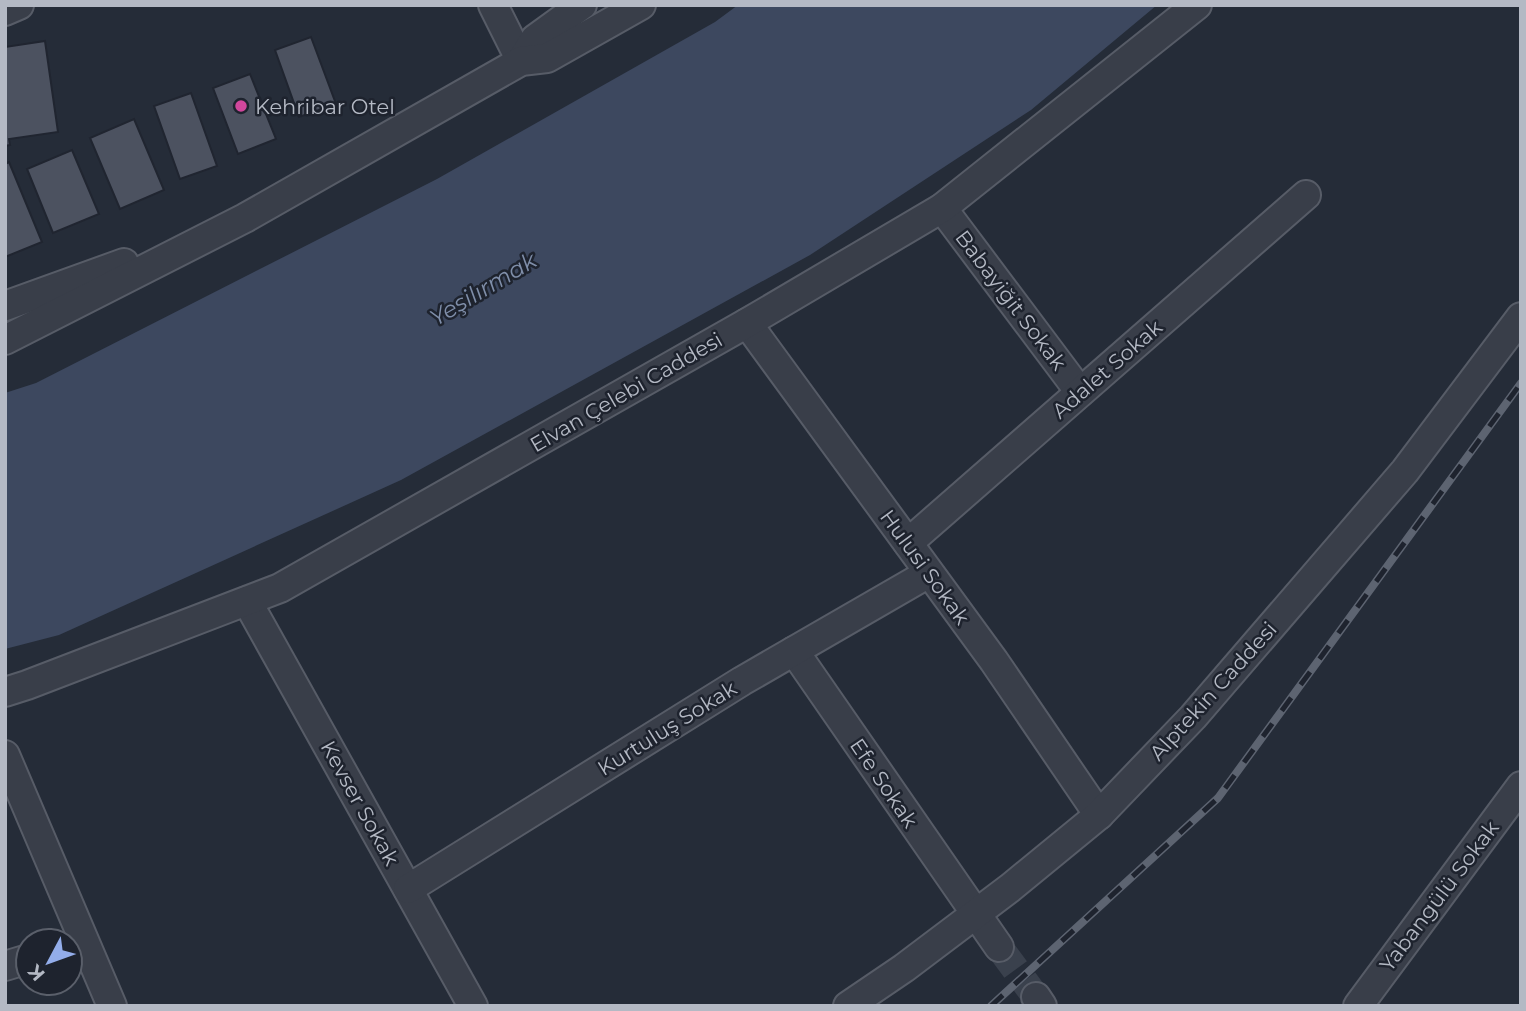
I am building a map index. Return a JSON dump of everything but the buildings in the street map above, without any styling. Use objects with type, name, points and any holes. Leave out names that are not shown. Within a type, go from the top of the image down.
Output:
[{"type":"street","points":[[5,11],[19,5]]},
{"type":"street","points":[[493,5],[521,61]]},
{"type":"street","points":[[521,61],[535,39],[582,5]]},
{"type":"street","points":[[5,340],[245,218],[521,61],[547,58],[641,5]]},
{"type":"street","name":"Elvan Çelebi Caddesi","points":[[5,692],[281,588],[747,323],[942,208],[1197,5]]},
{"type":"street","name":"Adalet Sokak","points":[[908,543],[1306,195]]},
{"type":"street","name":"Babayiğit Sokak","points":[[942,208],[1080,392]]},
{"type":"street","points":[[5,306],[245,218]]},
{"type":"street","name":"Alptekin Caddesi","points":[[848,1006],[975,914],[1099,815],[1193,717],[1405,471],[1521,317]]},
{"type":"street","name":"Hulusi Sokak","points":[[747,323],[994,661],[1099,815]]},
{"type":"street","name":"Kurtuluş Sokak","points":[[408,889],[794,651],[929,573]]},
{"type":"street","name":"Kevser Sokak","points":[[247,601],[473,1006]]},
{"type":"street","name":"Efe Sokak","points":[[794,651],[999,947]]},
{"type":"street","points":[[5,755],[71,927]]},
{"type":"street","name":"Yabangülü Sokak","points":[[1358,1006],[1521,786]]},
{"type":"street","points":[[84,955],[113,1006]]},
{"type":"water","name":"Yeşilırmak","points":[[738,5],[1157,5],[1031,110],[810,255],[401,480],[59,635],[5,649],[5,393],[36,383],[437,179],[715,22]]},
{"type":"tunnel","points":[[999,947],[1036,997]]},
{"type":"railway","points":[[991,1006],[1218,798],[1521,383]]},
{"type":"place","name":"Kehribar Otel","points":[[241,106]]}]
